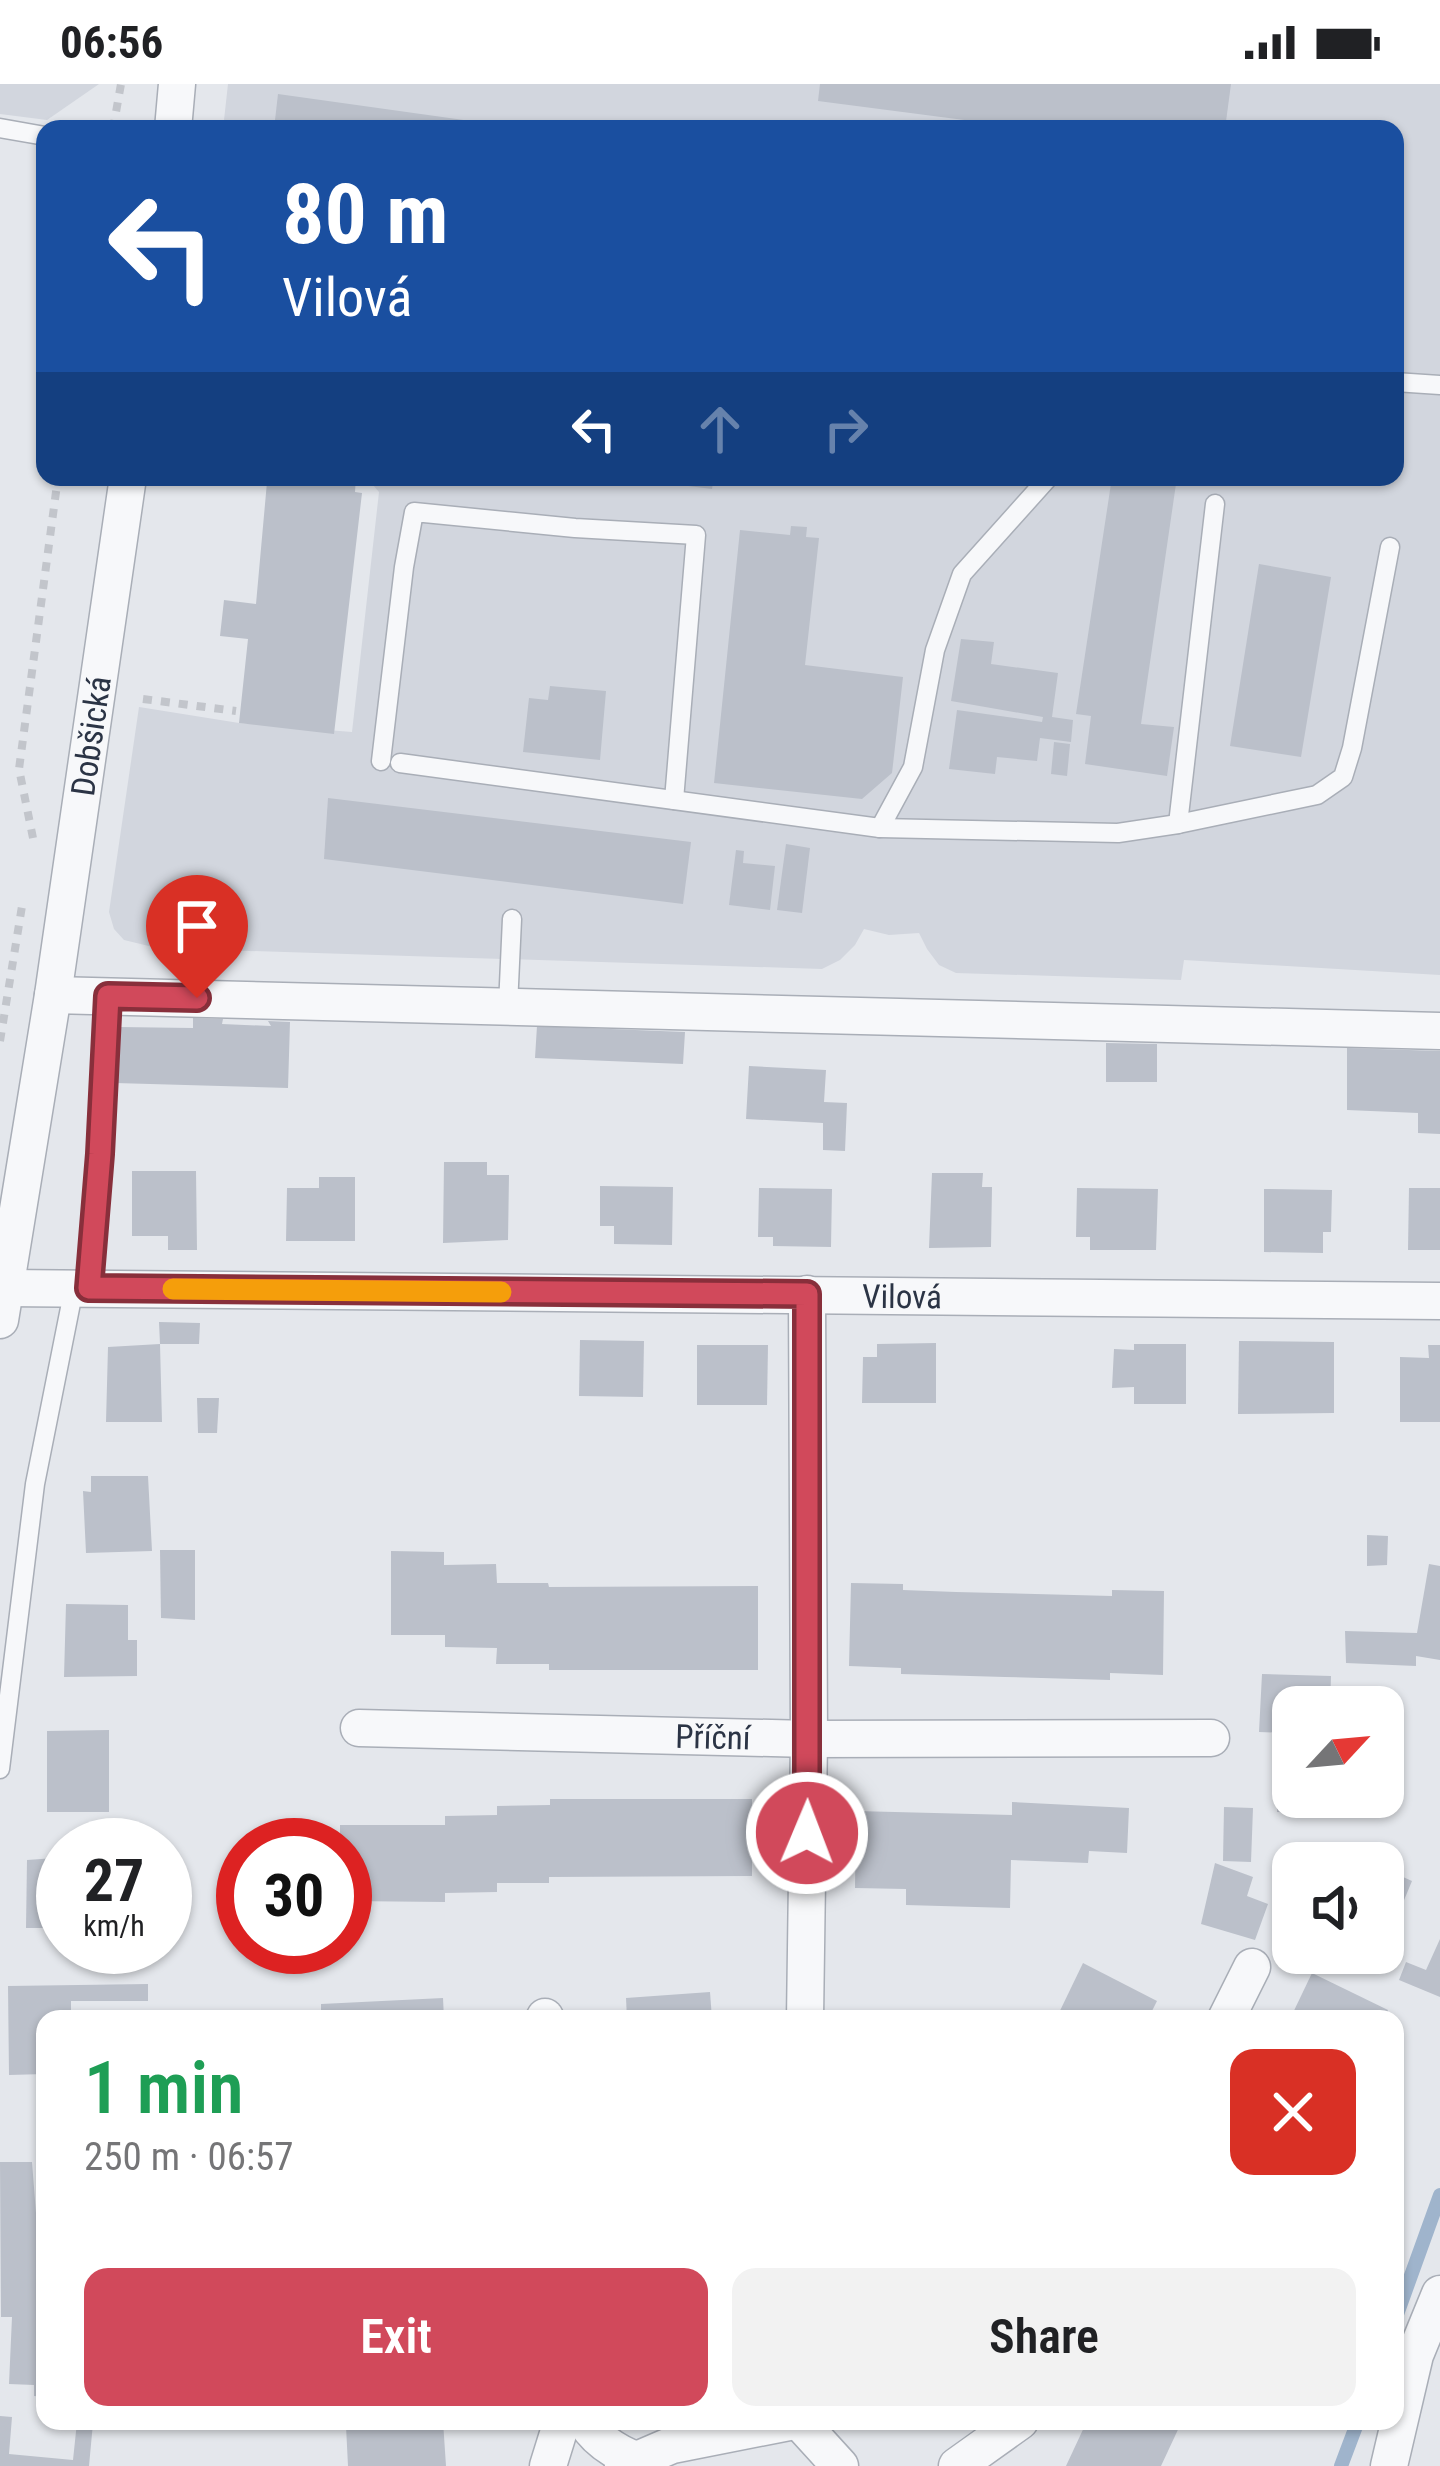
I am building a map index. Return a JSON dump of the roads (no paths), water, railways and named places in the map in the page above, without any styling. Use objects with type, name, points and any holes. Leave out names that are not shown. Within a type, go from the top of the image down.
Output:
[{"type":"street","points":[[173,120],[178,84]]},
{"type":"street","name":"Dobšická","points":[[2,1299],[53,995],[127,486]]},
{"type":"street","points":[[53,995],[1440,1031]]},
{"type":"street","name":"Vilová","points":[[2,1299],[81,1288],[1440,1301]]},
{"type":"street","points":[[805,2010],[807,1294]]},
{"type":"street","name":"Příční","points":[[359,1728],[809,1739],[1211,1738]]},
{"type":"street","points":[[1230,2010],[1252,1967]]},
{"type":"street","points":[[1404,2402],[1415,2355],[1440,2294]]},
{"type":"street","points":[[548,2466],[559,2430]]},
{"type":"street","points":[[591,2430],[630,2463],[672,2445],[750,2430]]},
{"type":"street","points":[[806,2430],[840,2466]]},
{"type":"street","points":[[957,2466],[1007,2430]]},
{"type":"street","points":[[1389,2466],[1397,2430]]},
{"type":"lane","points":[[0,128],[36,134]]},
{"type":"lane","points":[[1404,383],[1440,385]]},
{"type":"lane","points":[[880,828],[913,767],[935,650],[962,574],[1041,486]]},
{"type":"lane","points":[[1178,824],[1215,504]]},
{"type":"lane","points":[[674,800],[696,535],[414,512],[404,567],[390,762],[880,828],[1118,833],[1317,795],[1343,777],[1352,748],[1390,547]]},
{"type":"lane","points":[[508,1006],[512,919]]},
{"type":"lane","points":[[0,1769],[35,1484],[81,1288],[100,1154],[108,996]]},
{"type":"waterway","points":[[1404,2295],[1440,2195]]},
{"type":"waterway","points":[[1341,2466],[1355,2430]]}]
